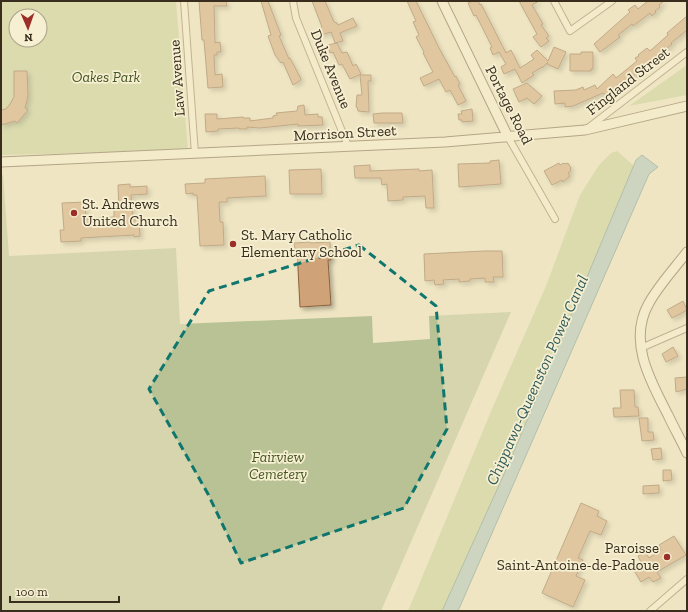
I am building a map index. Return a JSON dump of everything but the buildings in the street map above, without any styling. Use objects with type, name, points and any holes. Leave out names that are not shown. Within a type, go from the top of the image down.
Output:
[{"type":"street","name":"Law Avenue","points":[[184,1],[195,154]]},
{"type":"street","name":"Duke Avenue","points":[[293,1],[296,18],[348,146]]},
{"type":"street","name":"Portage Road","points":[[442,1],[508,137],[555,219]]},
{"type":"street","points":[[554,1],[571,31],[612,1]]},
{"type":"street","name":"Fingland Street","points":[[585,130],[687,52]]},
{"type":"street","name":"Morrison Street","points":[[1,162],[445,142],[508,137],[585,130],[687,106]]},
{"type":"street","points":[[687,252],[648,304],[641,323],[641,348],[644,367],[652,386],[687,453]]},
{"type":"street","points":[[641,348],[687,328]]},
{"type":"street","points":[[650,611],[687,579]]},
{"type":"highlighted area","points":[[359,245],[436,306],[447,429],[404,508],[241,563],[208,494],[149,389],[209,291]]},
{"type":"green space","name":"Oakes Park","points":[[1,1],[176,1],[188,151],[1,155]]},
{"type":"green space","points":[[687,65],[687,95],[629,106]]},
{"type":"green space","points":[[617,151],[640,171],[446,611],[408,611],[492,409],[546,286],[580,195],[599,165],[611,153]]},
{"type":"green space","name":"Fairview Cemetery","points":[[3,175],[9,256],[176,248],[180,324],[372,316],[373,343],[430,339],[429,316],[511,312],[381,611],[1,611],[1,176]]},
{"type":"water","name":"Chippawa-Queenston Power Canal","points":[[642,155],[658,167],[649,174],[458,611],[442,611],[510,461],[636,160]]},
{"type":"place","name":"St. Andrews United Church","points":[[74,213]]},
{"type":"place","name":"St. Mary Catholic Elementary School","points":[[233,244]]},
{"type":"place","name":"Paroisse Saint-Antoine-de-Padoue","points":[[667,557]]}]
